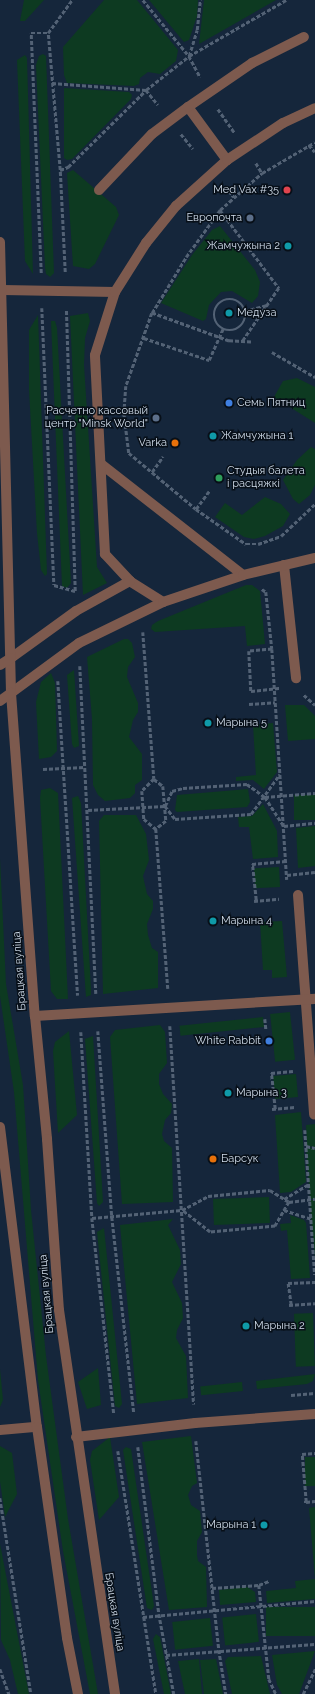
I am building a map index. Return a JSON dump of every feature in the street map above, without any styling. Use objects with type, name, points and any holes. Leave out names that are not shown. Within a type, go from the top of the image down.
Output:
[{"type":"street","points":[[99,190],[152,134],[188,107],[252,64],[304,37]]},
{"type":"street","points":[[188,107],[228,160]]},
{"type":"street","points":[[163,602],[130,581],[105,554],[96,355],[115,292],[146,243],[176,206],[228,160],[283,123],[315,108]]},
{"type":"street","name":"Брацкая вуліца","points":[[0,242],[3,290],[11,693],[35,1016],[47,1139],[59,1310],[76,1437],[115,1694]]},
{"type":"street","points":[[3,290],[42,292],[115,292]]},
{"type":"street","points":[[101,464],[243,575]]},
{"type":"street","points":[[0,701],[78,643],[163,602],[243,575],[315,558]]},
{"type":"street","points":[[284,565],[296,678]]},
{"type":"street","points":[[0,665],[76,611],[130,581]]},
{"type":"street","points":[[298,895],[310,999],[314,1114]]},
{"type":"street","points":[[35,1016],[310,999]]},
{"type":"street","points":[[0,1127],[1,1151],[37,1427],[67,1638],[78,1694]]},
{"type":"street","points":[[76,1437],[136,1429],[315,1414]]},
{"type":"street","points":[[0,1430],[37,1427]]},
{"type":"path","points":[[65,279],[60,170],[48,33],[72,0]]},
{"type":"path","points":[[189,56],[197,30],[200,0]]},
{"type":"path","points":[[60,170],[68,167],[146,90],[189,56],[286,0]]},
{"type":"path","points":[[48,33],[32,33],[54,585],[75,591],[66,310]]},
{"type":"path","points":[[52,84],[146,90]]},
{"type":"path","points":[[315,142],[262,173],[220,210],[186,257],[152,313],[126,386],[124,413],[129,453],[196,509],[246,544],[258,544],[281,536],[315,504]]},
{"type":"path","points":[[309,145],[315,152]]},
{"type":"path","points":[[220,210],[279,288],[242,342]]},
{"type":"path","points":[[234,300],[245,311],[242,325],[233,330],[223,329],[214,317],[220,303],[234,300]]},
{"type":"path","points":[[245,311],[267,305]]},
{"type":"path","points":[[152,313],[218,338],[251,342]]},
{"type":"path","points":[[144,338],[209,360],[223,329]]},
{"type":"path","points":[[272,352],[315,377]]},
{"type":"path","points":[[152,472],[162,456]]},
{"type":"path","points":[[196,509],[208,491]]},
{"type":"path","points":[[142,624],[154,779],[163,786],[165,806],[166,821],[156,829]]},
{"type":"path","points":[[251,691],[249,651],[272,649]]},
{"type":"path","points":[[72,665],[80,662],[97,1012],[112,1217],[159,1614],[174,1694]]},
{"type":"path","points":[[58,677],[62,768],[92,1218],[116,1432],[143,1617],[156,1694]]},
{"type":"path","points":[[248,704],[276,702]]},
{"type":"path","points":[[42,769],[85,767]]},
{"type":"path","points":[[165,806],[175,819],[251,814],[265,797],[280,773]]},
{"type":"path","points":[[154,779],[142,791],[144,819],[156,829],[168,994]]},
{"type":"path","points":[[165,806],[172,791],[183,788],[247,784],[265,797],[284,826],[315,824]]},
{"type":"path","points":[[265,797],[315,793]]},
{"type":"path","points":[[88,810],[165,806]]},
{"type":"path","points":[[282,899],[255,900],[252,864],[286,861]]},
{"type":"path","points":[[287,875],[315,872]]},
{"type":"path","points":[[265,1019],[266,1029]]},
{"type":"path","points":[[170,1030],[194,1399]]},
{"type":"path","points":[[301,1070],[271,1073],[273,1109],[304,1106]]},
{"type":"path","points":[[306,1146],[315,1148]]},
{"type":"path","points":[[284,1199],[309,1184]]},
{"type":"path","points":[[92,1218],[182,1210],[208,1196],[270,1190],[289,1202],[315,1199]]},
{"type":"path","points":[[182,1210],[210,1232],[275,1226],[289,1202]]},
{"type":"path","points":[[284,1210],[311,1220]]},
{"type":"path","points":[[315,1282],[288,1283],[290,1305],[315,1303]]},
{"type":"path","points":[[197,1448],[219,1650],[226,1694]]},
{"type":"path","points":[[315,1453],[302,1454],[305,1502],[315,1501]]},
{"type":"path","points":[[0,1498],[2,1520],[31,1694]]},
{"type":"path","points":[[212,1588],[259,1584],[269,1581]]},
{"type":"path","points":[[259,1584],[269,1679],[276,1694]]},
{"type":"path","points":[[143,1617],[159,1614],[261,1607],[315,1601]]},
{"type":"path","points":[[166,1655],[315,1644]]},
{"type":"path","points":[[0,1669],[9,1694]]},
{"type":"path","points":[[303,1694],[315,1669]]},
{"type":"green space","points":[[24,0],[44,0],[25,21],[20,21]]},
{"type":"green space","points":[[104,0],[137,0],[178,50],[176,61],[160,74],[148,72],[140,78],[139,84],[134,86],[67,83],[64,75],[63,47]]},
{"type":"green space","points":[[149,0],[198,0],[197,16],[189,40],[184,42]]},
{"type":"green space","points":[[204,0],[276,0],[199,44]]},
{"type":"green space","points":[[43,54],[46,56],[54,273],[50,277],[46,274],[45,267],[36,65],[39,56]]},
{"type":"green space","points":[[25,55],[27,58],[33,274],[25,261],[17,60]]},
{"type":"green space","points":[[64,88],[129,92],[132,95],[131,99],[72,159],[67,160],[64,158]]},
{"type":"green space","points":[[73,170],[116,207],[119,215],[95,264],[89,269],[73,266],[67,173]]},
{"type":"green space","points":[[220,226],[255,270],[260,282],[258,296],[252,303],[232,291],[221,292],[209,305],[206,319],[203,321],[161,303],[192,255],[212,230]]},
{"type":"green space","points":[[88,313],[90,321],[85,338],[84,365],[97,567],[107,583],[83,595],[70,316]]},
{"type":"green space","points":[[38,315],[47,574],[45,576],[41,570],[37,533],[29,390],[29,330]]},
{"type":"green space","points":[[51,321],[55,321],[57,328],[71,583],[67,588],[62,586]]},
{"type":"green space","points":[[297,378],[315,387],[315,423],[274,397],[283,381]]},
{"type":"green space","points":[[311,447],[315,449],[315,485],[310,495],[299,504],[293,499],[283,480],[297,460]]},
{"type":"green space","points":[[265,497],[281,504],[290,514],[283,526],[265,536],[254,539],[244,537],[215,517],[225,503],[242,515]]},
{"type":"green space","points":[[246,585],[252,585],[260,591],[265,644],[247,646],[245,626],[155,632],[151,629],[152,625],[158,621]]},
{"type":"green space","points":[[124,639],[128,639],[132,643],[135,657],[128,667],[127,677],[138,703],[138,712],[133,720],[129,737],[142,754],[142,780],[135,785],[135,793],[130,798],[105,801],[98,795],[93,785],[92,719],[87,657]]},
{"type":"green space","points":[[74,670],[79,746],[74,748],[72,744],[67,675]]},
{"type":"green space","points":[[51,673],[55,683],[57,751],[51,757],[39,759],[36,702],[41,682]]},
{"type":"green space","points":[[285,705],[304,705],[315,716],[315,739],[288,741]]},
{"type":"green space","points":[[273,723],[277,772],[264,789],[253,780],[236,781],[236,777],[256,775],[253,725]]},
{"type":"green space","points":[[50,788],[58,793],[68,999],[57,999],[51,991],[40,798],[41,790]]},
{"type":"green space","points":[[248,789],[250,802],[247,807],[177,812],[175,810],[177,795]]},
{"type":"green space","points":[[294,795],[315,795],[315,820],[294,820]]},
{"type":"green space","points":[[78,796],[81,803],[91,990],[91,995],[86,997],[72,798]]},
{"type":"green space","points":[[263,804],[277,831],[278,857],[253,859],[249,827],[239,827],[238,817],[252,816]]},
{"type":"green space","points":[[104,815],[136,815],[146,834],[149,860],[143,876],[147,894],[153,901],[153,909],[147,924],[148,935],[152,948],[158,952],[158,988],[103,994],[99,821]]},
{"type":"green space","points":[[315,826],[315,866],[298,868],[296,828]]},
{"type":"green space","points":[[0,858],[6,984],[23,1085],[31,1210],[46,1356],[68,1519],[98,1694],[90,1694],[63,1551],[38,1380],[14,1092],[0,996]]},
{"type":"green space","points":[[279,867],[280,887],[255,888],[254,868]]},
{"type":"green space","points":[[282,921],[287,977],[272,978],[272,970],[263,970],[260,922]]},
{"type":"green space","points":[[290,1012],[295,1060],[275,1062],[270,1014]]},
{"type":"green space","points":[[263,1017],[264,1027],[181,1036],[179,1026]]},
{"type":"green space","points":[[160,1025],[165,1032],[167,1063],[159,1074],[159,1084],[163,1094],[172,1104],[171,1113],[165,1120],[162,1134],[164,1141],[172,1148],[173,1202],[122,1204],[110,1037],[115,1030]]},
{"type":"green space","points":[[69,1031],[77,1115],[58,1133],[53,1051],[55,1042]]},
{"type":"green space","points":[[93,1036],[103,1202],[99,1206],[97,1203],[85,1039]]},
{"type":"green space","points":[[296,1074],[298,1097],[275,1099],[273,1076]]},
{"type":"green space","points":[[301,1112],[306,1182],[291,1192],[280,1193],[275,1115]]},
{"type":"green space","points":[[315,1124],[315,1147],[307,1146],[306,1125]]},
{"type":"green space","points":[[306,1147],[315,1149],[315,1199],[310,1199]]},
{"type":"green space","points":[[269,1197],[270,1223],[214,1225],[213,1199]]},
{"type":"green space","points":[[310,1200],[315,1200],[315,1259],[311,1217]]},
{"type":"green space","points":[[290,1215],[304,1220],[306,1223],[310,1278],[291,1279],[287,1230],[281,1231],[280,1224],[291,1223]]},
{"type":"green space","points":[[173,1219],[168,1225],[180,1250],[181,1264],[172,1282],[182,1303],[183,1318],[177,1330],[176,1338],[186,1356],[188,1398],[137,1404],[120,1225]]},
{"type":"green space","points":[[104,1228],[122,1404],[119,1408],[115,1406],[97,1232]]},
{"type":"green space","points":[[313,1313],[315,1366],[296,1367],[294,1314]]},
{"type":"green space","points":[[98,1368],[101,1405],[87,1409],[78,1382]]},
{"type":"green space","points":[[0,1369],[3,1400],[0,1407]]},
{"type":"green space","points":[[315,1374],[313,1381],[307,1384],[257,1389],[256,1381]]},
{"type":"green space","points":[[242,1382],[243,1391],[201,1395],[200,1386]]},
{"type":"green space","points":[[191,1436],[197,1483],[192,1486],[188,1495],[191,1505],[200,1511],[202,1532],[197,1541],[197,1555],[198,1561],[206,1567],[207,1607],[169,1610],[142,1442]]},
{"type":"green space","points":[[110,1437],[119,1497],[99,1520],[90,1460],[92,1451]]},
{"type":"green space","points":[[0,1446],[12,1453],[17,1494],[5,1517],[0,1481]]},
{"type":"green space","points":[[126,1447],[131,1449],[154,1606],[152,1610],[147,1608],[123,1450]]},
{"type":"green space","points":[[305,1457],[315,1457],[315,1486],[305,1486]]},
{"type":"green space","points":[[315,1507],[315,1579],[309,1508]]},
{"type":"green space","points":[[0,1544],[29,1694],[18,1694],[10,1660],[1,1640]]},
{"type":"green space","points":[[315,1579],[315,1599],[267,1603],[266,1591],[296,1588],[295,1581]]},
{"type":"green space","points":[[247,1587],[255,1592],[256,1602],[220,1605],[219,1590]]},
{"type":"green space","points":[[266,1607],[315,1607],[315,1636],[266,1636]]},
{"type":"green space","points":[[256,1614],[259,1642],[225,1645],[222,1618]]},
{"type":"green space","points":[[210,1618],[213,1646],[175,1650],[172,1622]]},
{"type":"green space","points":[[156,1634],[160,1637],[171,1694],[164,1694],[153,1639]]},
{"type":"green space","points":[[315,1651],[299,1694],[282,1694],[277,1685],[272,1655]]},
{"type":"green space","points":[[261,1656],[270,1694],[232,1694],[225,1661],[228,1657]]},
{"type":"green space","points":[[199,1659],[202,1694],[185,1694],[178,1661]]},
{"type":"green space","points":[[216,1659],[223,1694],[204,1694],[200,1660]]},
{"type":"place","name":"Med Vax #35","points":[[287,190]]},
{"type":"place","name":"Европочта","points":[[250,218]]},
{"type":"place","name":"Жамчужына 2","points":[[288,246]]},
{"type":"place","name":"Медуза","points":[[229,313]]},
{"type":"place","name":"Семь Пятниц","points":[[229,403]]},
{"type":"place","name":"Расчетно кассовый центр \"Minsk World\"","points":[[156,418]]},
{"type":"place","name":"Жамчужына 1","points":[[213,436]]},
{"type":"place","name":"Varka","points":[[175,443]]},
{"type":"place","name":"Студыя балета і расцяжкі","points":[[219,478]]},
{"type":"place","name":"Марына 5","points":[[208,723]]},
{"type":"place","name":"Марына 4","points":[[213,921]]},
{"type":"place","name":"White Rabbit","points":[[269,1041]]},
{"type":"place","name":"Марына 3","points":[[228,1093]]},
{"type":"place","name":"Барсук","points":[[213,1159]]},
{"type":"place","name":"Марына 2","points":[[246,1326]]},
{"type":"place","name":"Марына 1","points":[[264,1525]]}]
